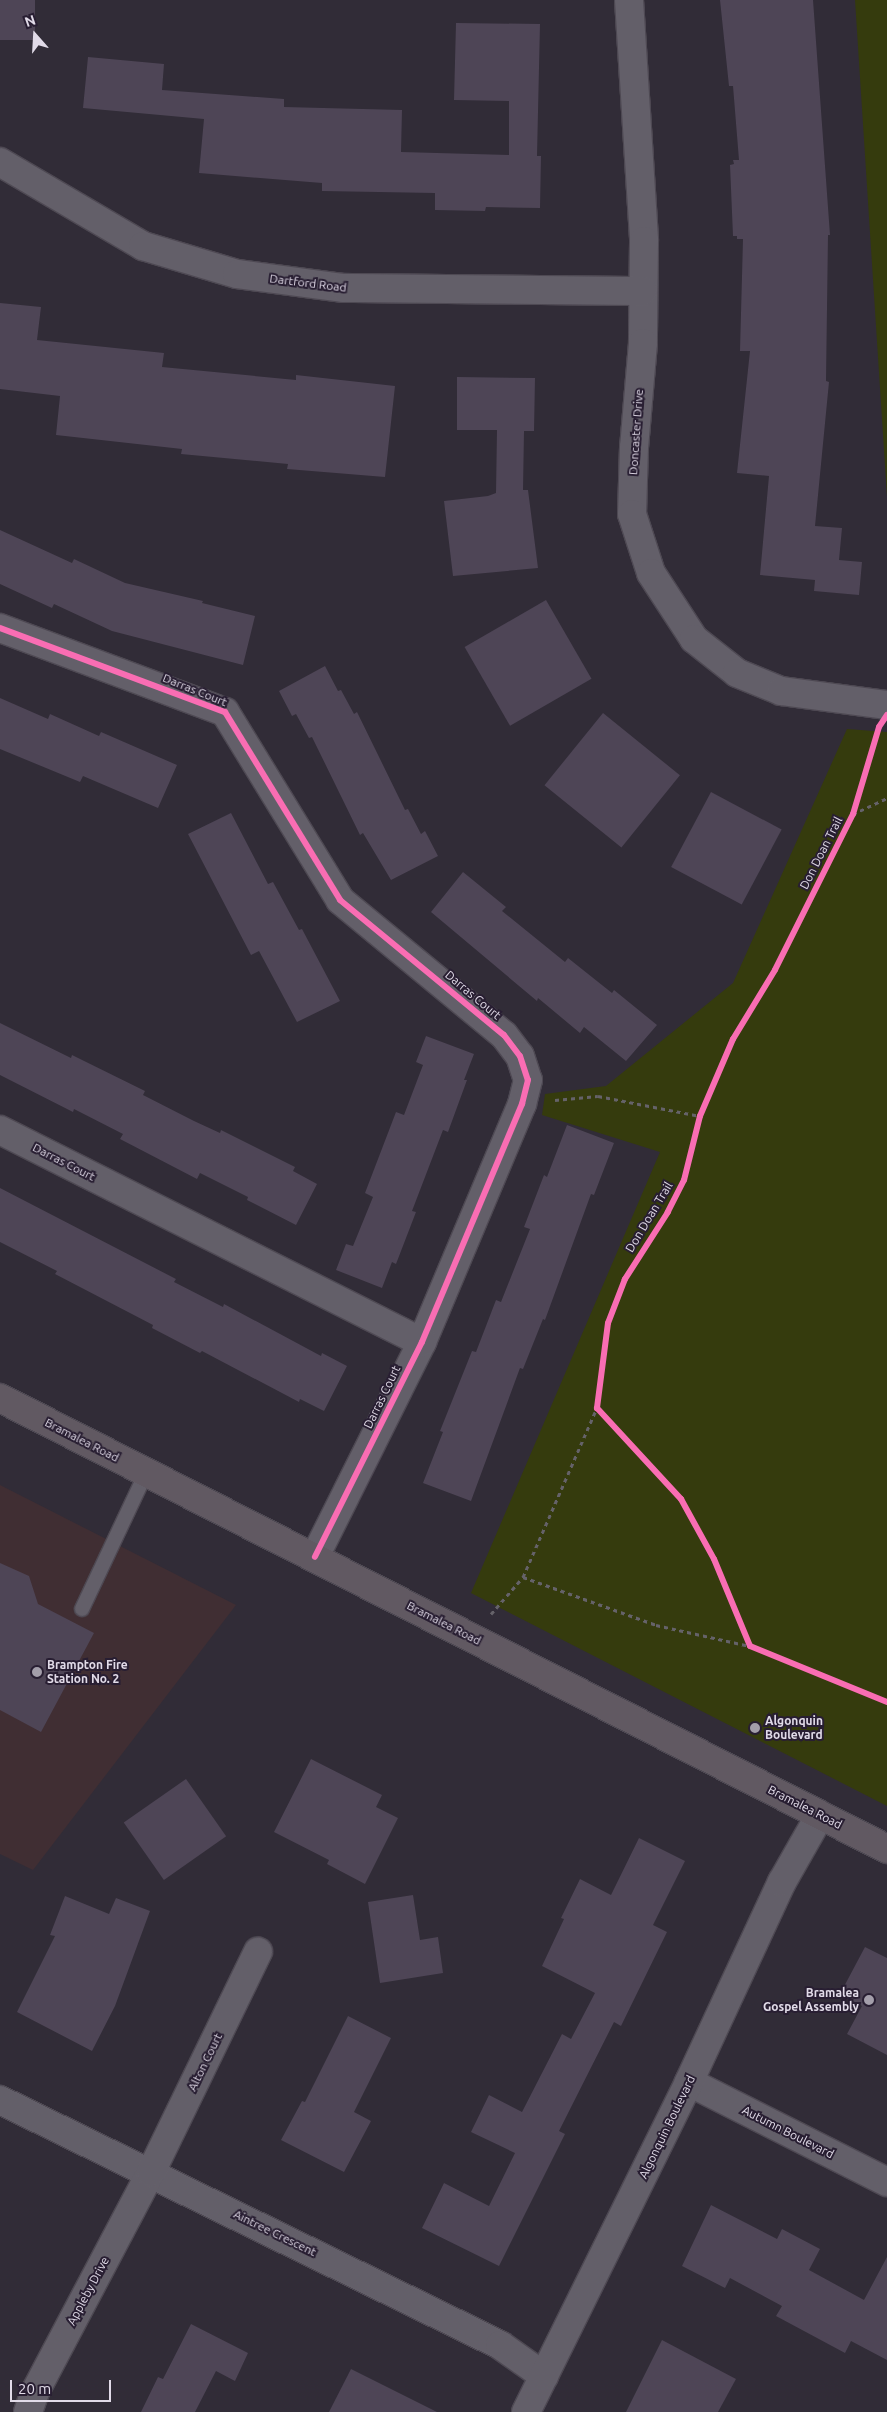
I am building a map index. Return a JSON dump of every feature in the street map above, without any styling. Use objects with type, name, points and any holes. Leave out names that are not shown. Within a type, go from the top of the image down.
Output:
[{"type":"main road","name":"Bramalea Road","points":[[0,1398],[887,1849]]},
{"type":"street","name":"Doncaster Drive","points":[[629,0],[644,241],[643,343],[634,447],[632,514],[651,573],[694,639],[738,673],[781,691],[883,716]]},
{"type":"street","name":"Dartford Road","points":[[0,162],[143,246],[237,274],[344,288],[643,291]]},
{"type":"street","name":"Darras Court","points":[[0,628],[225,712],[340,900],[504,1035],[520,1056],[528,1080],[522,1104],[422,1342],[315,1557]]},
{"type":"street","name":"Darras Court","points":[[0,1130],[422,1342]]},
{"type":"street","name":"Algonquin Boulevard","points":[[526,2412],[689,2082],[782,1882],[820,1815]]},
{"type":"street","name":"Alton Court","points":[[151,2172],[258,1952]]},
{"type":"street","name":"Autumn Boulevard","points":[[689,2082],[887,2182]]},
{"type":"street","name":"Aintree Crescent","points":[[0,2100],[151,2172],[500,2345],[544,2376]]},
{"type":"street","name":"Appleby Drive","points":[[28,2412],[35,2392],[151,2172]]},
{"type":"lane","points":[[82,1609],[146,1473]]},
{"type":"path","points":[[853,814],[887,798]]},
{"type":"path","points":[[522,1104],[598,1096],[700,1116]]},
{"type":"path","points":[[522,1578],[656,1625],[750,1646],[714,1559],[681,1500],[597,1408]]},
{"type":"shaded area","points":[[0,1485],[236,1605],[33,1870],[0,1854]]},
{"type":"green space","points":[[855,0],[887,0],[887,497],[872,264]]},
{"type":"green space","points":[[847,729],[887,732],[887,1806],[471,1593],[660,1152],[542,1115],[545,1094],[606,1086],[733,983]]},
{"type":"building","points":[[0,0],[35,0],[35,40],[0,40]]},
{"type":"building","points":[[720,0],[813,0],[830,235],[828,235],[826,381],[829,382],[815,526],[842,528],[839,560],[862,562],[859,595],[814,591],[815,580],[760,575],[769,476],[737,473],[750,351],[740,351],[743,239],[737,239],[737,236],[733,236],[730,165],[734,164],[733,160],[739,160],[733,86],[729,86]]},
{"type":"building","points":[[456,23],[540,24],[537,156],[541,156],[540,208],[486,207],[485,211],[435,210],[435,193],[322,191],[322,183],[199,173],[204,119],[83,108],[88,57],[164,64],[162,90],[284,99],[284,107],[402,110],[401,152],[509,155],[509,101],[454,100]]},
{"type":"building","points":[[0,303],[41,307],[37,340],[164,353],[162,367],[296,380],[296,375],[395,386],[385,477],[287,469],[288,464],[181,454],[182,449],[56,435],[60,396],[0,389]]},
{"type":"building","points":[[457,377],[535,378],[534,431],[524,431],[523,490],[528,490],[538,568],[453,576],[444,501],[488,496],[496,493],[497,430],[457,430]]},
{"type":"building","points":[[0,530],[72,563],[74,559],[125,583],[203,601],[202,603],[255,616],[243,665],[112,631],[54,604],[52,608],[0,584]]},
{"type":"building","points":[[546,600],[592,679],[510,726],[465,647]]},
{"type":"building","points":[[325,666],[338,691],[341,690],[354,714],[357,712],[405,810],[408,809],[421,834],[425,831],[438,856],[391,880],[363,833],[360,835],[312,737],[309,738],[296,714],[292,716],[279,691]]},
{"type":"building","points":[[0,698],[48,719],[50,714],[99,736],[101,732],[177,765],[158,808],[83,776],[80,782],[0,749]]},
{"type":"building","points":[[603,713],[680,775],[621,848],[544,785]]},
{"type":"building","points":[[711,792],[782,830],[742,905],[671,867]]},
{"type":"building","points":[[231,813],[268,884],[273,882],[299,930],[302,929],[340,1001],[297,1022],[259,951],[251,955],[188,834]]},
{"type":"building","points":[[463,872],[506,907],[502,911],[565,962],[568,958],[612,993],[614,990],[657,1025],[626,1061],[584,1027],[580,1033],[538,998],[537,1001],[431,912]]},
{"type":"building","points":[[0,1023],[71,1058],[72,1055],[145,1091],[143,1095],[194,1121],[220,1133],[221,1130],[295,1167],[293,1171],[317,1184],[296,1225],[247,1200],[248,1197],[200,1173],[197,1179],[120,1139],[123,1134],[74,1109],[73,1112],[0,1075]]},
{"type":"building","points":[[426,1036],[474,1054],[464,1080],[467,1080],[448,1132],[443,1130],[412,1211],[416,1212],[396,1264],[392,1262],[382,1288],[336,1270],[346,1244],[353,1246],[373,1197],[365,1193],[396,1112],[404,1115],[423,1065],[416,1062]]},
{"type":"building","points":[[567,1125],[614,1143],[594,1195],[591,1194],[545,1320],[543,1319],[523,1369],[520,1368],[471,1501],[423,1483],[443,1432],[440,1431],[472,1351],[476,1352],[496,1300],[501,1302],[530,1229],[524,1227],[544,1175],[547,1177]]},
{"type":"building","points":[[0,1188],[176,1279],[174,1282],[223,1307],[224,1304],[321,1356],[322,1353],[347,1366],[324,1411],[300,1399],[299,1402],[202,1351],[200,1353],[152,1328],[153,1325],[55,1274],[57,1271],[0,1242]]},
{"type":"building","name":"Brampton Fire Station No. 2","points":[[0,1563],[29,1576],[38,1604],[94,1633],[41,1732],[0,1710]]},
{"type":"building","points":[[311,1759],[382,1795],[376,1807],[398,1818],[365,1884],[327,1864],[329,1860],[274,1832]]},
{"type":"building","points":[[186,1779],[226,1836],[164,1880],[124,1823]]},
{"type":"building","points":[[639,1838],[685,1861],[653,1925],[667,1932],[621,2026],[614,2022],[559,2131],[565,2134],[499,2266],[422,2228],[444,2183],[489,2206],[515,2153],[471,2132],[489,2095],[522,2112],[562,2034],[571,2039],[595,1993],[542,1966],[564,1919],[561,1918],[580,1879],[611,1895]]},
{"type":"building","points":[[413,1895],[420,1940],[438,1937],[443,1973],[380,1983],[368,1902]]},
{"type":"building","points":[[65,1896],[109,1914],[116,1898],[150,1911],[115,2006],[92,2051],[17,2012],[55,1936],[50,1935]]},
{"type":"building","name":"Bramalea Gospel Assembly","points":[[865,1947],[887,1958],[887,2055],[847,2034],[862,2006],[840,1994]]},
{"type":"building","points":[[348,2016],[391,2038],[354,2112],[371,2121],[344,2172],[281,2140],[302,2101],[305,2102]]},
{"type":"building","points":[[711,2205],[777,2239],[782,2229],[820,2249],[809,2270],[864,2300],[887,2257],[887,2360],[851,2341],[845,2353],[776,2316],[782,2306],[730,2278],[725,2288],[682,2266]]},
{"type":"building","points":[[191,2324],[248,2353],[235,2381],[216,2371],[195,2412],[141,2412],[158,2377],[163,2379]]},
{"type":"building","points":[[662,2340],[736,2379],[718,2412],[626,2412]]},
{"type":"building","points":[[351,2369],[437,2412],[329,2412]]},
{"type":"cycle path","points":[[0,628],[225,712],[340,900],[504,1035],[520,1056],[528,1080],[522,1104],[422,1342],[315,1557]]},
{"type":"cycle path","name":"Don Doan Trail","points":[[887,715],[879,727],[853,814],[775,970],[733,1039],[700,1116],[684,1180],[668,1212],[625,1279],[608,1323],[597,1408],[681,1499],[714,1559],[750,1646],[887,1702]]},
{"type":"place","name":"Brampton Fire Station No. 2","points":[[37,1672]]},
{"type":"place","name":"Algonquin Boulevard","points":[[755,1728]]},
{"type":"place","name":"Bramalea Gospel Assembly","points":[[869,2000]]}]
